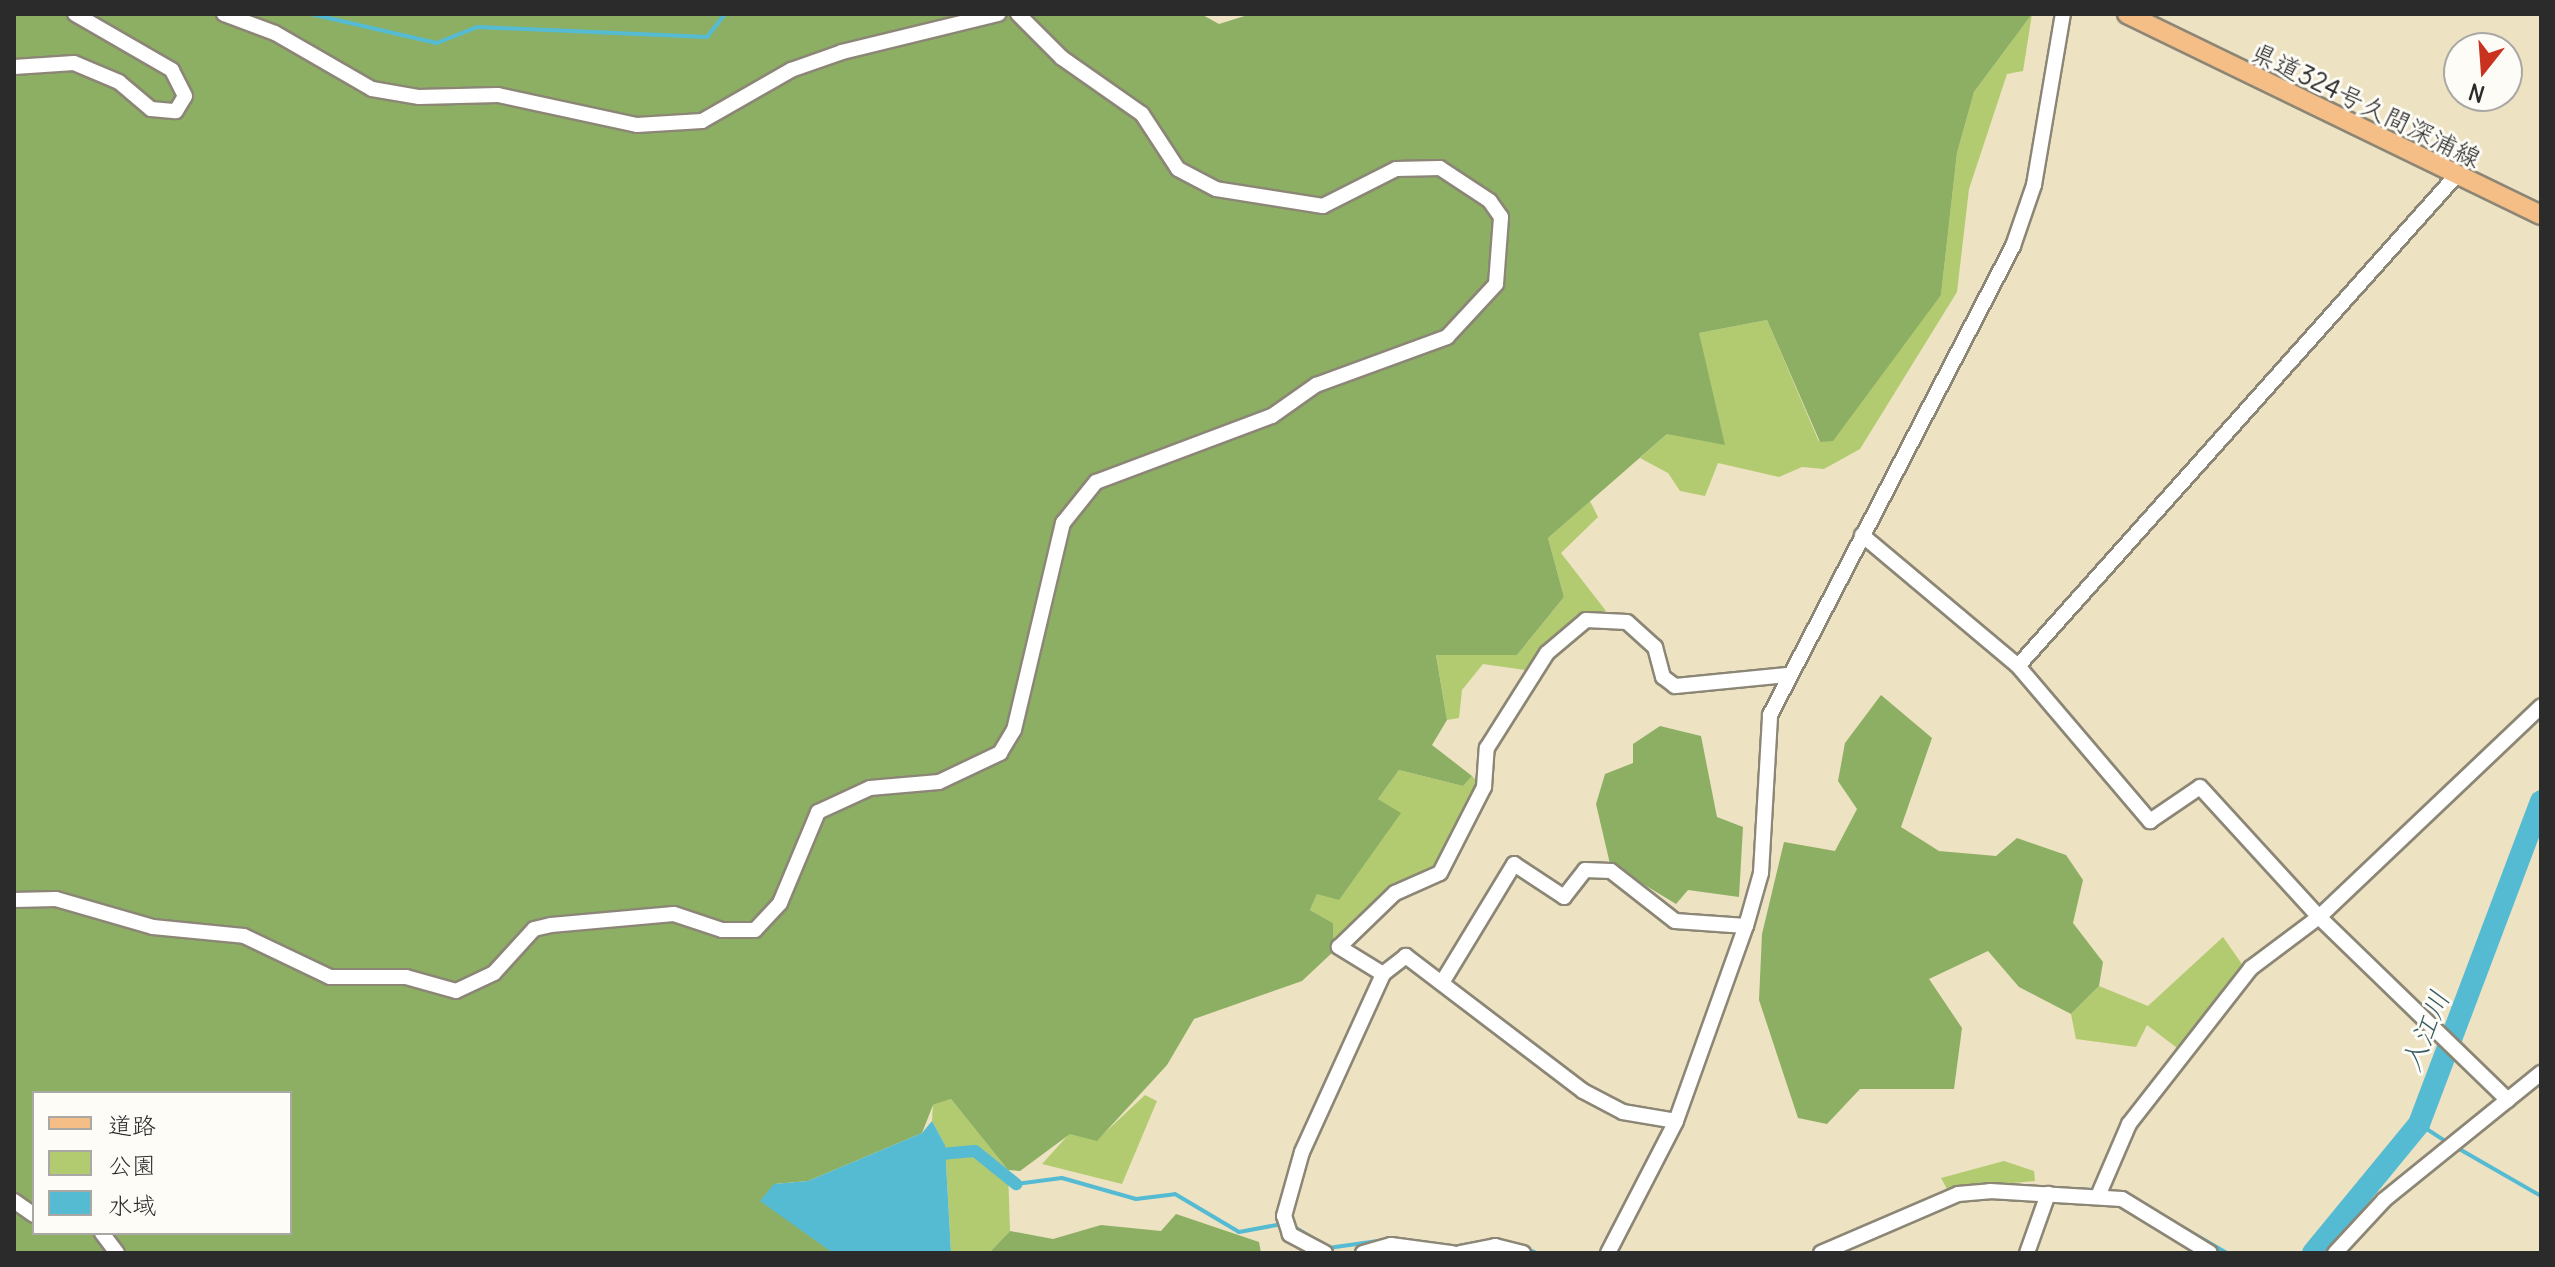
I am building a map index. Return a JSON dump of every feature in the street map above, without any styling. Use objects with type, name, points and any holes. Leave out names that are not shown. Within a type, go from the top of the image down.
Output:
[{"type":"main road","name":"県道324号久間深浦線","points":[[2127,14],[2454,178],[2541,215]]},
{"type":"street","points":[[14,67],[74,63],[119,82],[151,109],[176,111],[185,96],[172,70],[75,14]]},
{"type":"street","points":[[224,14],[275,33],[372,89],[419,97],[498,95],[637,125],[702,121],[791,70],[842,52],[998,14]]},
{"type":"street","points":[[14,900],[56,899],[153,927],[244,936],[330,977],[406,977],[456,991],[494,973],[534,929],[551,925],[674,914],[722,930],[755,930],[780,903],[818,812],[870,788],[939,782],[1000,753],[1014,730],[1063,523],[1096,482],[1272,416],[1316,385],[1447,337],[1496,284],[1501,217],[1490,201],[1440,168],[1396,169],[1323,206],[1216,189],[1178,169],[1142,114],[1062,58],[1018,14]]},
{"type":"street","points":[[1608,1253],[1676,1121],[1746,926],[1761,873],[1764,744],[1787,675],[2013,246],[2034,185],[2063,14]]},
{"type":"street","points":[[2018,666],[2454,178]]},
{"type":"street","points":[[1862,535],[2018,666],[2150,821],[2200,787],[2319,917],[2508,1100]]},
{"type":"street","points":[[1383,974],[1339,947],[1395,893],[1440,873],[1484,787],[1487,748],[1547,653],[1586,620],[1627,622],[1655,647],[1663,677],[1675,686],[1787,675]]},
{"type":"street","points":[[2100,1189],[2129,1124],[2239,981],[2319,917],[2541,706]]},
{"type":"street","points":[[1443,981],[1514,864],[1564,897],[1585,870],[1611,871],[1675,921],[1746,926]]},
{"type":"street","points":[[1325,1253],[1285,1222],[1302,1152],[1383,974],[1400,955],[1443,981],[1583,1091],[1623,1112],[1676,1121]]},
{"type":"street","points":[[2335,1253],[2384,1200],[2541,1073]]},
{"type":"street","points":[[1821,1253],[1958,1194],[2048,1194],[2100,1189],[2122,1199],[2210,1253]]},
{"type":"street","points":[[2027,1253],[2048,1194]]},
{"type":"street","points":[[14,1201],[32,1214]]},
{"type":"street","points":[[104,1235],[117,1253]]},
{"type":"street","points":[[1363,1253],[1391,1245],[1452,1253]]},
{"type":"street","points":[[1460,1253],[1495,1246],[1523,1253]]},
{"type":"green space","points":[[14,14],[1201,14],[1219,24],[1251,14],[2032,14],[1974,92],[1957,153],[1941,295],[1833,441],[1820,442],[1767,320],[1699,333],[1725,445],[1667,434],[1548,538],[1564,597],[1517,655],[1436,655],[1447,720],[1432,745],[1472,776],[1463,786],[1399,770],[1378,799],[1401,813],[1339,900],[1317,894],[1310,910],[1333,923],[1334,951],[1302,981],[1194,1019],[1167,1065],[1097,1141],[1070,1134],[1020,1171],[1008,1170],[951,1099],[933,1105],[922,1133],[808,1181],[774,1184],[833,1253],[14,1253]]},
{"type":"green space","points":[[2032,14],[2023,71],[2007,74],[1969,189],[1957,292],[1860,449],[1824,469],[1802,467],[1779,477],[1718,463],[1705,496],[1680,491],[1668,473],[1640,458],[1667,434],[1699,333],[1767,320],[1819,442],[1941,295],[1957,153],[1974,92]]},
{"type":"green space","points":[[1590,501],[1598,517],[1561,553],[1606,611],[1576,619],[1525,670],[1483,664],[1462,690],[1459,718],[1447,720],[1436,654],[1517,655],[1564,597],[1548,538]]},
{"type":"green space","points":[[1881,695],[1932,738],[1901,827],[1939,851],[1996,856],[2017,838],[2066,855],[2083,880],[2073,923],[2103,962],[2099,986],[2071,1014],[2019,987],[1988,951],[1929,979],[1962,1028],[1954,1089],[1860,1089],[1827,1124],[1798,1118],[1759,1000],[1762,934],[1784,842],[1835,851],[1857,809],[1838,781],[1845,743]]},
{"type":"green space","points":[[1660,726],[1701,736],[1717,817],[1743,827],[1739,897],[1688,890],[1676,904],[1610,864],[1596,804],[1605,774],[1633,763],[1633,744]]},
{"type":"green space","points":[[1399,770],[1463,786],[1472,776],[1481,785],[1436,870],[1388,890],[1347,927],[1334,951],[1333,923],[1310,910],[1317,894],[1400,813],[1378,799]]},
{"type":"green space","points":[[2223,937],[2244,967],[2181,1051],[2147,1025],[2136,1047],[2076,1039],[2071,1014],[2099,986],[2148,1006]]},
{"type":"green space","points":[[1145,1095],[1157,1101],[1122,1184],[1042,1164],[1070,1133],[1097,1140]]},
{"type":"green space","points":[[951,1099],[1008,1170],[1010,1231],[989,1253],[951,1253],[945,1145],[932,1121],[933,1105]]},
{"type":"green space","points":[[2004,1161],[2034,1171],[2035,1181],[1947,1189],[1941,1178]]},
{"type":"green space","points":[[1176,1214],[1259,1242],[1261,1253],[989,1253],[1010,1231],[1053,1239],[1101,1225],[1161,1231]]},
{"type":"water","points":[[932,1121],[945,1145],[951,1253],[833,1253],[760,1201],[774,1184],[808,1181],[922,1133]]},
{"type":"waterway","points":[[311,14],[437,43],[477,27],[707,37],[725,14]]},
{"type":"waterway","name":"入江川","points":[[2313,1253],[2419,1124],[2541,801]]},
{"type":"waterway","points":[[2419,1124],[2445,1141]]},
{"type":"waterway","points":[[2461,1150],[2541,1196]]},
{"type":"waterway","points":[[929,1155],[975,1151],[1016,1184]]},
{"type":"waterway","points":[[1016,1184],[1062,1178],[1136,1199],[1175,1194],[1239,1232],[1282,1224]]},
{"type":"waterway","points":[[2064,1189],[2095,1190]]},
{"type":"waterway","points":[[2104,1190],[2126,1194]]},
{"type":"waterway","points":[[1875,1222],[1937,1196]]},
{"type":"waterway","points":[[2158,1213],[2227,1253]]},
{"type":"waterway","points":[[1291,1225],[1314,1239]]},
{"type":"waterway","points":[[1328,1248],[1392,1239]]},
{"type":"waterway","points":[[1452,1247],[1493,1240]]},
{"type":"waterway","points":[[1525,1248],[1536,1253]]}]
